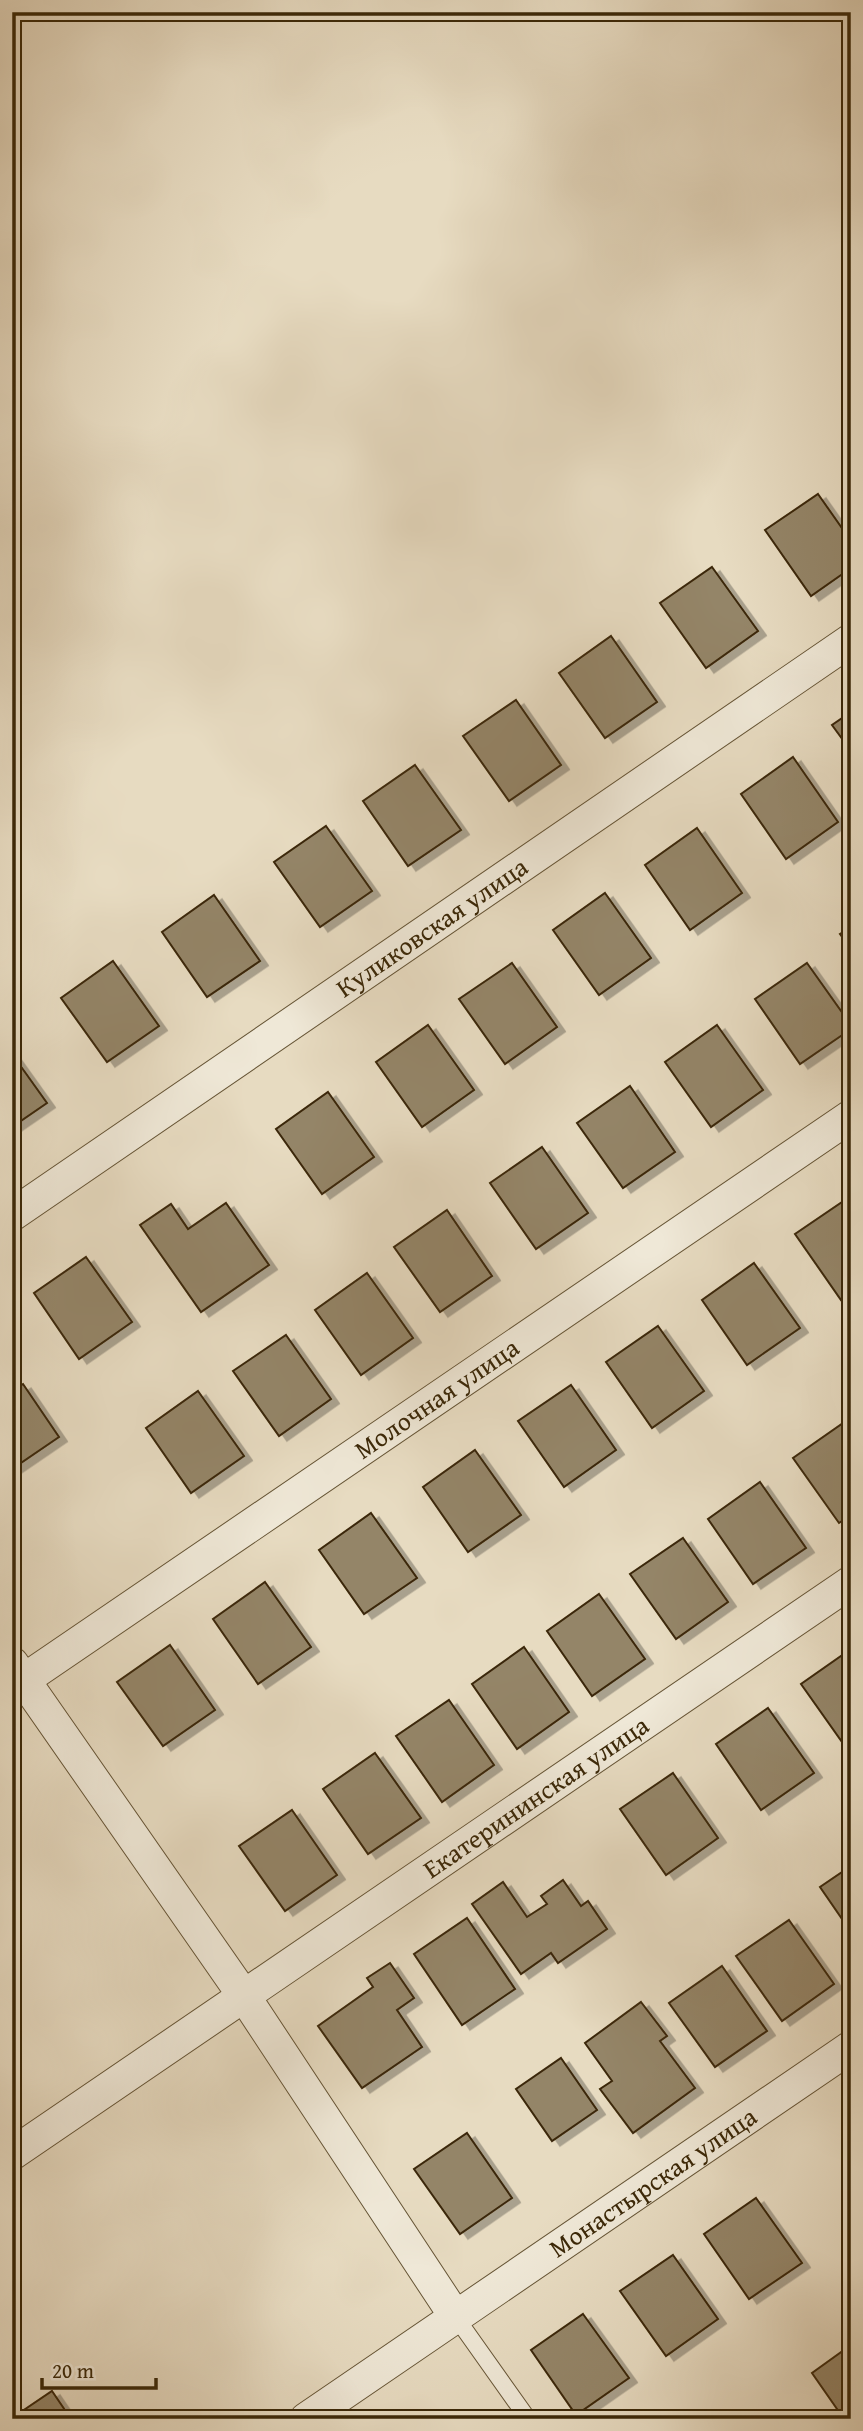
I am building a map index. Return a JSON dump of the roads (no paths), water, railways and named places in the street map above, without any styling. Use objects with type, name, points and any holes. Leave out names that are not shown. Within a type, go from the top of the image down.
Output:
[{"type":"street","name":"Куликовская улица","points":[[12,1215],[851,640]]},
{"type":"street","name":"Молочная улица","points":[[16,1677],[851,1116]]},
{"type":"street","name":"Екатерининская улица","points":[[12,2154],[851,1582]]},
{"type":"street","points":[[16,1677],[232,2004],[455,2316]]},
{"type":"street","name":"Монастырская улица","points":[[306,2419],[851,2048]]},
{"type":"lane","points":[[455,2316],[528,2419]]}]
